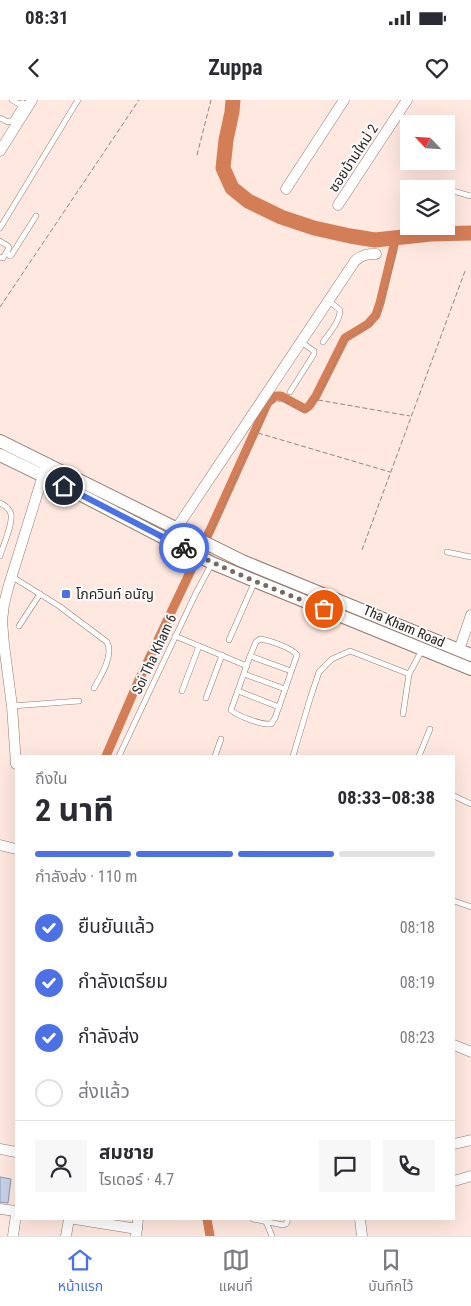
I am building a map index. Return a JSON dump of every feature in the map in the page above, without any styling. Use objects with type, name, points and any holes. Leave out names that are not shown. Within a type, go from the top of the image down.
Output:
[{"type":"street","points":[[286,189],[344,100]]},
{"type":"street","name":"ซอยบ้านใหม่ 2","points":[[338,205],[407,100]]},
{"type":"street","points":[[0,151],[27,101]]},
{"type":"street","points":[[176,529],[360,256],[376,254]]},
{"type":"street","name":"Tha Kham Road","points":[[0,441],[45,470],[194,554],[255,581],[471,669]]},
{"type":"street","name":"Tha Kham Road","points":[[0,455],[45,470],[125,502],[242,561],[471,655]]},
{"type":"street","points":[[15,755],[12,706],[2,622],[11,576],[45,470]]},
{"type":"street","points":[[459,650],[471,615]]},
{"type":"street","points":[[0,845],[15,848]]},
{"type":"street","points":[[455,1045],[471,1052]]},
{"type":"street","points":[[455,1144],[471,1140]]},
{"type":"street","points":[[0,1149],[15,1152]]},
{"type":"street","points":[[455,1181],[471,1176]]},
{"type":"street","points":[[0,1209],[15,1213]]},
{"type":"street","points":[[13,1236],[15,1220]]},
{"type":"street","points":[[66,1236],[69,1220]]},
{"type":"street","points":[[82,1220],[137,1228]]},
{"type":"street","points":[[360,1220],[362,1236]]},
{"type":"lane","points":[[12,100],[19,104],[27,101]]},
{"type":"lane","points":[[0,228],[78,100]]},
{"type":"lane","points":[[0,118],[8,122],[12,121],[27,101]]},
{"type":"lane","points":[[455,192],[471,196]]},
{"type":"lane","points":[[6,253],[10,256],[12,254],[36,216]]},
{"type":"lane","points":[[0,241],[8,246],[9,249],[4,258],[0,257]]},
{"type":"lane","points":[[323,342],[340,314],[340,310],[328,301]]},
{"type":"lane","points":[[290,392],[314,354],[314,351],[301,342]]},
{"type":"lane","points":[[0,502],[11,513],[11,522],[0,556]]},
{"type":"lane","points":[[447,552],[471,557]]},
{"type":"lane","name":"Soi Tha Kham 6","points":[[119,755],[209,561]]},
{"type":"lane","points":[[11,576],[59,606],[107,642],[110,651],[101,676],[94,688]]},
{"type":"lane","points":[[229,640],[255,581]]},
{"type":"lane","points":[[19,626],[40,594]]},
{"type":"lane","points":[[175,636],[247,666]]},
{"type":"lane","points":[[260,638],[291,650],[297,655],[279,707],[273,721],[268,724],[235,714],[231,710],[247,666],[256,642],[260,638]]},
{"type":"lane","points":[[182,691],[199,646]]},
{"type":"lane","points":[[403,714],[409,674],[422,650]]},
{"type":"lane","points":[[294,755],[319,672],[332,659],[350,651],[409,674]]},
{"type":"lane","points":[[206,698],[222,656]]},
{"type":"lane","points":[[250,656],[291,671]]},
{"type":"lane","points":[[244,674],[285,689]]},
{"type":"lane","points":[[238,691],[279,707]]},
{"type":"lane","points":[[12,706],[79,701]]},
{"type":"lane","points":[[419,755],[430,729]]},
{"type":"lane","points":[[215,755],[221,739]]},
{"type":"lane","points":[[455,796],[471,804]]},
{"type":"lane","points":[[455,901],[471,907]]},
{"type":"lane","points":[[257,1220],[283,1225],[286,1224],[288,1220]]},
{"type":"lane","points":[[266,1222],[272,1236]]},
{"type":"path","points":[[0,307],[139,100]]},
{"type":"path","points":[[197,155],[210,100]]},
{"type":"path","points":[[205,543],[267,410],[275,401],[282,400],[298,409],[308,411],[318,400],[346,339],[370,325],[379,314],[397,250]]},
{"type":"path","points":[[362,550],[465,271]]},
{"type":"path","points":[[318,400],[411,416]]},
{"type":"path","points":[[257,432],[391,472]]},
{"type":"building","points":[[0,1177],[11,1179],[8,1203],[0,1202]]},
{"type":"waterway","points":[[233,100],[223,168],[232,188],[248,201],[281,217],[314,228],[375,240],[431,234],[471,233]]},
{"type":"waterway","points":[[106,755],[138,682],[268,402],[276,396],[281,396],[305,409],[309,406],[316,396],[345,338],[368,324],[376,315],[396,237]]},
{"type":"waterway","points":[[207,1220],[210,1236]]},
{"type":"way so far","points":[[184,548],[255,581],[324,609]]},
{"type":"place","name":"โภควินท์ อนัญ","points":[[66,594]]},
{"type":"route","points":[[64,486],[184,548]]}]
